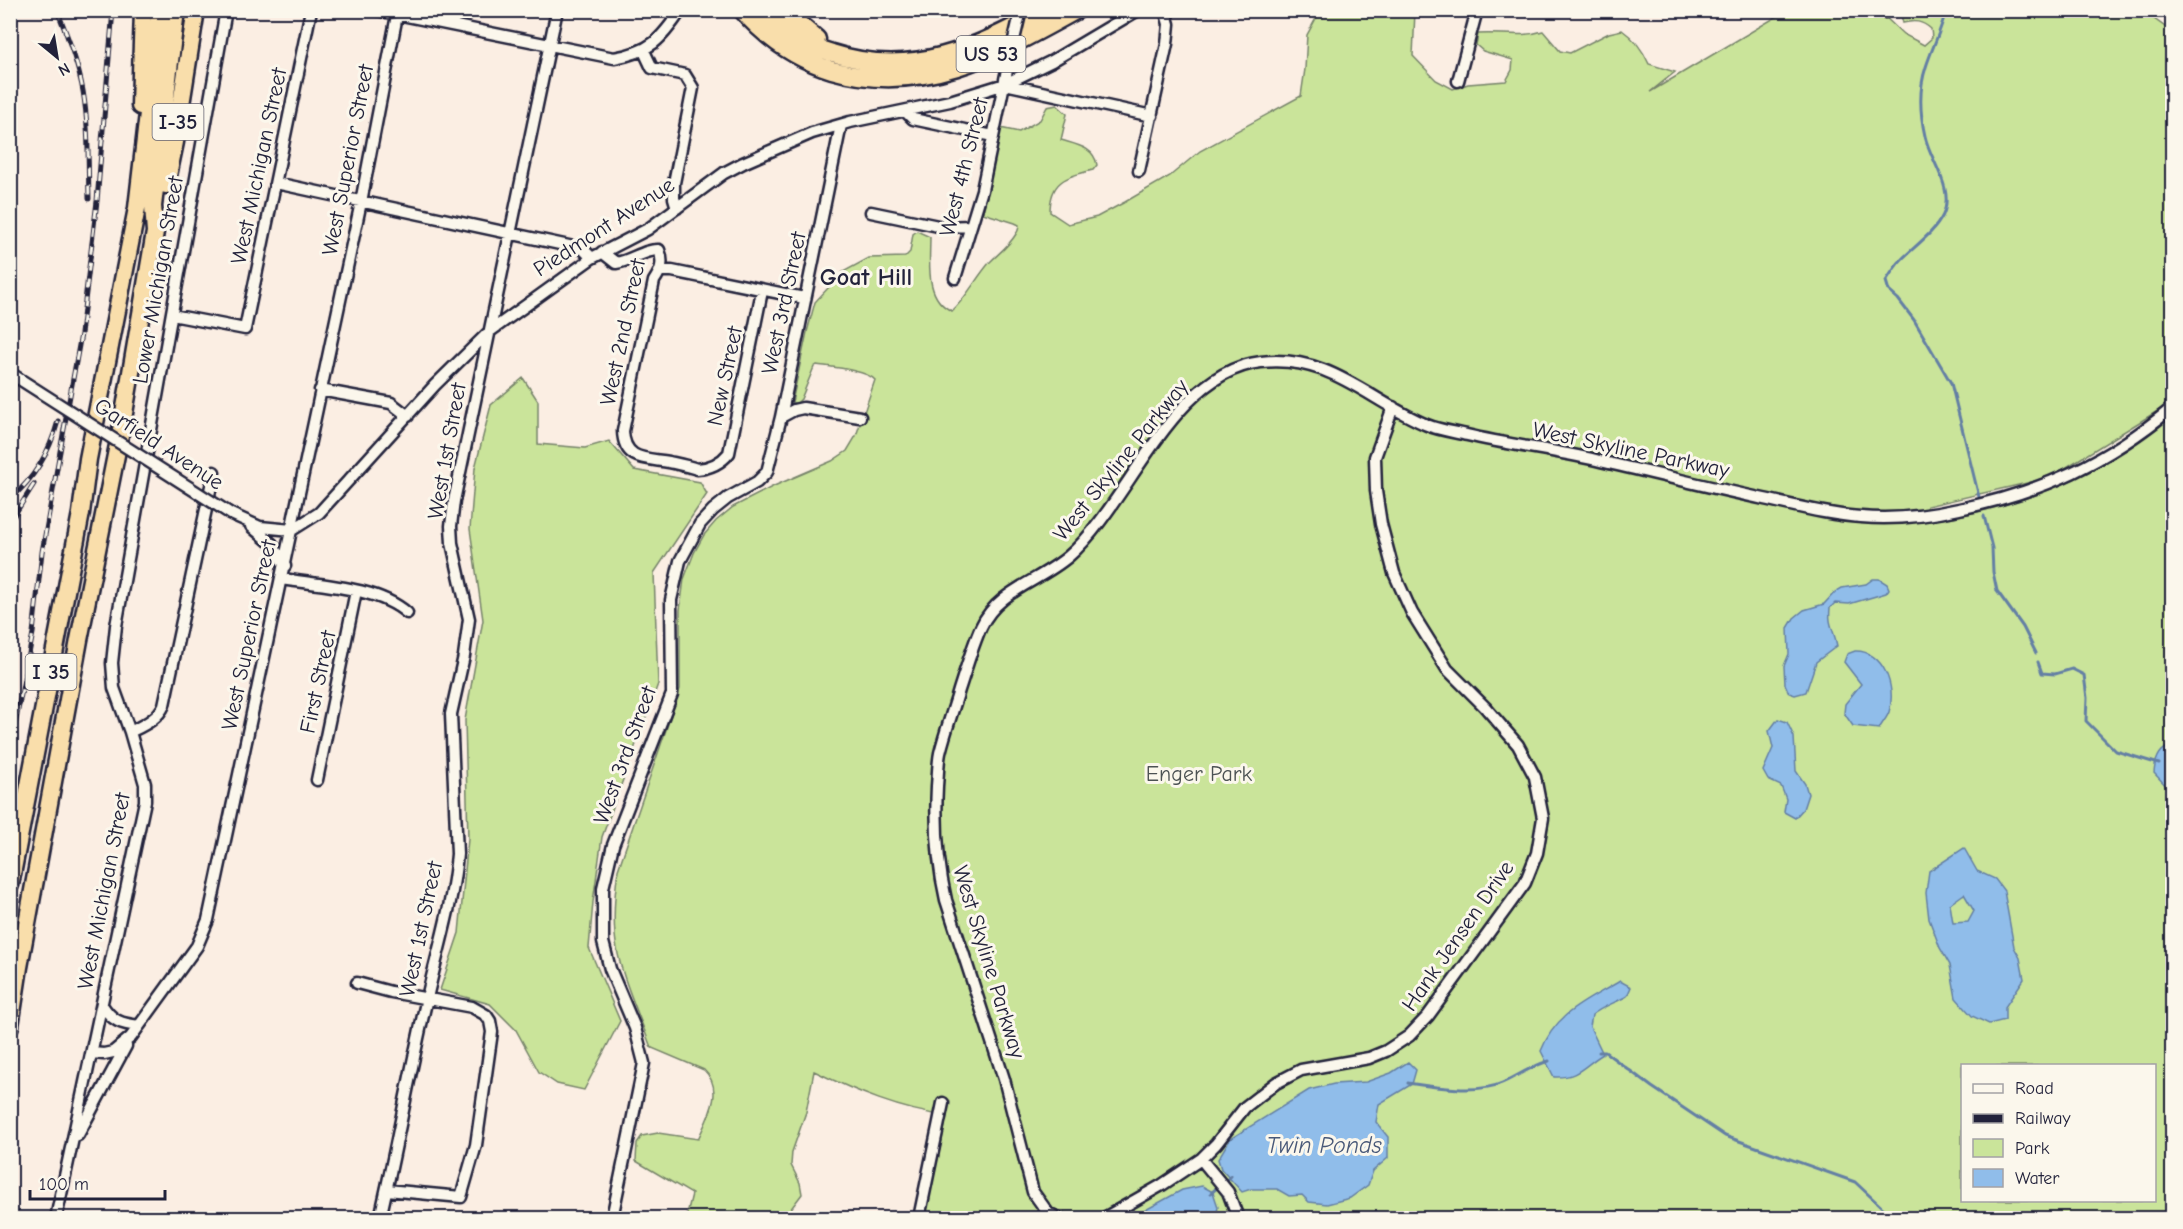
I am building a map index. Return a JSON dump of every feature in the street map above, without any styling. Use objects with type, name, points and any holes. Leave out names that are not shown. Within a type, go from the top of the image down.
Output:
[{"type":"highway","points":[[137,208],[144,10]]},
{"type":"highway","name":"I 35","points":[[10,885],[81,513],[88,459],[137,208],[160,10]]},
{"type":"highway","name":"I 35","points":[[10,1026],[79,639],[122,425],[155,232],[153,206],[176,10]]},
{"type":"highway","name":"I-35","points":[[155,232],[175,142],[196,10]]},
{"type":"highway","points":[[729,10],[751,31],[783,36]]},
{"type":"highway","points":[[742,10],[783,36]]},
{"type":"highway","points":[[762,10],[783,36],[794,60],[826,73],[866,82],[900,71]]},
{"type":"highway","points":[[783,10],[783,36]]},
{"type":"highway","name":"US 53","points":[[900,71],[925,61],[971,48],[1046,10]]},
{"type":"highway","name":"US 53","points":[[783,36],[822,43],[845,57],[900,71],[938,73],[971,63],[1009,46],[1077,10]]},
{"type":"street","name":"Lower Michigan Street","points":[[130,732],[114,688],[112,663],[116,626],[226,10]]},
{"type":"street","name":"West Michigan Street","points":[[172,315],[245,329],[311,10]]},
{"type":"street","points":[[377,10],[614,58],[644,51],[664,34],[681,10]]},
{"type":"street","name":"West 1st Street","points":[[380,1218],[427,998],[453,893],[457,854],[451,714],[464,656],[469,619],[455,561],[451,526],[454,501],[557,10]]},
{"type":"street","name":"West 4th Street","points":[[955,278],[982,189],[1021,10]]},
{"type":"street","name":"Piedmont Avenue","points":[[292,530],[320,513],[435,385],[489,332],[597,255],[648,230],[706,186],[742,163],[794,140],[841,125],[950,101],[1005,84],[1052,61],[1138,10]]},
{"type":"street","points":[[1139,171],[1168,38],[1169,24],[1165,10]]},
{"type":"street","points":[[1458,81],[1477,10]]},
{"type":"street","name":"West Superior Street","points":[[92,1053],[113,1052],[132,1037],[197,946],[208,920],[361,202],[397,13]]},
{"type":"street","points":[[644,51],[652,68],[685,75],[693,88],[674,183],[674,198],[678,208]]},
{"type":"street","points":[[1005,84],[1152,116]]},
{"type":"street","points":[[905,111],[913,119],[993,136]]},
{"type":"street","name":"West 3rd Street","points":[[612,1218],[644,1063],[635,1028],[610,969],[603,942],[603,888],[613,845],[672,694],[671,600],[680,561],[700,524],[713,510],[728,498],[757,482],[767,472],[781,417],[841,125]]},
{"type":"street","points":[[276,183],[583,249],[597,255]]},
{"type":"street","points":[[871,212],[943,227],[971,226]]},
{"type":"street","name":"West 2nd Street","points":[[597,255],[616,263],[625,262],[652,250],[659,250],[661,256],[661,271],[654,281],[622,431],[627,448],[639,458],[697,469],[717,464]]},
{"type":"street","points":[[661,271],[672,271],[804,298]]},
{"type":"street","name":"New Street","points":[[717,464],[729,453],[762,291]]},
{"type":"street","name":"West Skyline Parkway","points":[[1059,1218],[1048,1213],[1032,1192],[1004,1079],[946,900],[935,824],[939,755],[969,658],[982,625],[993,608],[1008,593],[1068,557],[1089,535],[1162,434],[1204,387],[1240,367],[1261,362],[1303,363],[1349,380],[1428,426],[1595,460],[1833,514],[1878,518],[1922,516],[1951,511],[2012,497],[2052,483],[2080,470],[2127,442],[2172,408]]},
{"type":"street","name":"Garfield Avenue","points":[[10,373],[231,514],[260,527],[292,530]]},
{"type":"street","points":[[320,390],[391,403],[408,416]]},
{"type":"street","name":"Hank Jensen Drive","points":[[1201,1159],[1245,1107],[1276,1083],[1302,1070],[1369,1058],[1386,1052],[1409,1036],[1428,1016],[1525,883],[1537,853],[1542,818],[1535,777],[1518,745],[1485,707],[1447,669],[1412,613],[1394,573],[1381,524],[1376,491],[1376,457],[1393,407]]},
{"type":"street","points":[[781,417],[803,408],[860,417]]},
{"type":"street","points":[[130,732],[154,718],[161,712],[164,705],[214,472]]},
{"type":"street","points":[[246,522],[272,544],[285,566]]},
{"type":"street","points":[[282,579],[356,591],[390,600],[407,613]]},
{"type":"street","name":"First Street","points":[[317,780],[356,591]]},
{"type":"street","name":"West Michigan Street","points":[[92,1053],[145,801],[145,784],[130,732]]},
{"type":"street","points":[[357,983],[476,1009],[490,1021],[492,1032],[476,1145],[461,1197],[387,1190]]},
{"type":"street","points":[[102,1005],[108,1016],[116,1022],[139,1026]]},
{"type":"street","points":[[72,1146],[132,1037]]},
{"type":"street","points":[[56,1218],[92,1053]]},
{"type":"street","points":[[919,1218],[943,1103]]},
{"type":"street","points":[[1104,1218],[1162,1185],[1201,1159],[1228,1192],[1238,1218]]},
{"type":"green space","name":"Enger Park","points":[[1320,11],[1415,11],[1413,56],[1436,80],[1453,89],[1468,84],[1506,81],[1512,70],[1513,60],[1483,51],[1476,45],[1478,34],[1527,34],[1543,31],[1560,51],[1570,53],[1609,33],[1622,30],[1638,45],[1649,64],[1675,72],[1650,92],[1786,11],[1879,11],[1903,34],[1924,45],[1932,38],[1931,29],[1918,22],[1903,23],[1900,11],[2143,11],[2172,32],[2172,402],[2049,478],[1927,506],[1929,521],[1996,508],[2027,498],[2088,472],[2117,456],[2172,417],[2172,1218],[925,1218],[947,1116],[879,1099],[814,1071],[806,1112],[792,1152],[791,1165],[800,1183],[802,1194],[784,1218],[686,1218],[692,1194],[636,1161],[637,1143],[642,1136],[658,1133],[698,1139],[710,1113],[714,1095],[710,1078],[704,1070],[652,1048],[650,1045],[624,977],[617,949],[614,910],[618,870],[680,689],[680,610],[684,579],[694,553],[704,535],[733,507],[832,461],[847,451],[856,436],[875,380],[871,377],[848,370],[817,365],[814,367],[801,399],[796,404],[792,402],[815,302],[843,272],[869,258],[905,257],[910,252],[913,234],[917,231],[930,237],[930,279],[937,298],[952,311],[1018,230],[1019,225],[1015,223],[983,213],[1000,128],[1019,132],[1040,120],[1047,107],[1057,105],[1067,114],[1061,140],[1089,150],[1097,165],[1093,170],[1067,178],[1056,187],[1053,193],[1050,212],[1068,224],[1097,217],[1125,202],[1170,176],[1200,151],[1301,96],[1307,35]]},
{"type":"green space","points":[[523,378],[538,401],[538,444],[585,448],[609,441],[634,470],[700,482],[707,494],[654,573],[658,684],[602,837],[589,948],[620,1021],[584,1090],[557,1084],[539,1072],[516,1030],[490,1004],[440,990],[459,933],[468,839],[465,720],[483,620],[470,529],[475,468],[491,405]]},
{"type":"water","points":[[1873,579],[1879,579],[1887,584],[1889,589],[1886,593],[1849,604],[1835,603],[1830,608],[1837,646],[1816,662],[1806,692],[1795,695],[1789,693],[1785,684],[1784,666],[1789,654],[1788,628],[1794,618],[1804,610],[1824,604],[1842,588],[1866,584]]},
{"type":"water","points":[[1855,651],[1865,652],[1880,663],[1889,681],[1891,702],[1889,712],[1879,729],[1853,726],[1844,713],[1845,704],[1861,684],[1844,662],[1847,654]]},
{"type":"water","points":[[1778,719],[1787,722],[1794,737],[1796,771],[1805,784],[1808,794],[1803,809],[1795,818],[1784,812],[1786,799],[1781,786],[1768,780],[1763,771],[1773,748],[1769,731]]},
{"type":"water","points":[[2172,746],[2172,792],[2154,773],[2158,756],[2164,749]]},
{"type":"water","points":[[1964,848],[1977,871],[1995,879],[2004,891],[2014,947],[2020,958],[2024,979],[2005,1007],[2005,1020],[1989,1024],[1972,1016],[1956,998],[1950,965],[1940,948],[1929,919],[1926,893],[1929,871]],"holes":[[[1964,894],[1974,911],[1968,922],[1953,923],[1950,904]]]},
{"type":"water","points":[[1620,981],[1631,987],[1627,996],[1592,1015],[1590,1027],[1603,1054],[1569,1076],[1554,1077],[1541,1051],[1555,1026],[1584,1002]]},
{"type":"water","name":"Twin Ponds","points":[[1408,1062],[1416,1070],[1412,1084],[1379,1104],[1376,1122],[1388,1137],[1388,1158],[1373,1171],[1368,1185],[1350,1198],[1327,1204],[1309,1202],[1302,1195],[1289,1196],[1277,1189],[1251,1189],[1242,1192],[1221,1169],[1218,1159],[1230,1139],[1309,1090],[1334,1084],[1366,1082],[1391,1073]]},
{"type":"water","name":"Twin Ponds","points":[[1202,1186],[1213,1192],[1218,1207],[1216,1218],[1131,1218],[1182,1190]]},
{"type":"waterway","points":[[1946,10],[1928,60],[1922,84],[1921,101],[1925,136],[1944,185],[1946,205],[1935,228],[1900,261],[1886,281],[1889,291],[1914,320],[1951,383],[1979,497]]},
{"type":"waterway","points":[[1984,516],[1992,548],[1997,591],[2023,627],[2036,653]]},
{"type":"waterway","points":[[2038,662],[2042,673],[2055,674],[2072,669],[2084,675],[2087,698],[2086,721],[2116,751],[2159,764]]},
{"type":"waterway","points":[[1599,1052],[1605,1052],[1725,1136],[1855,1182],[1887,1212],[1899,1218]]},
{"type":"waterway","points":[[1408,1083],[1456,1089],[1481,1088],[1502,1083],[1549,1061]]},
{"type":"waterway","points":[[1211,1193],[1231,1176]]},
{"type":"railway","points":[[57,10],[72,50],[83,91],[89,199]]},
{"type":"railway","points":[[10,751],[33,633],[42,552],[81,334],[97,201],[113,10]]},
{"type":"railway","points":[[10,499],[40,464],[51,443],[58,421]]},
{"type":"railway","points":[[10,522],[34,484]]},
{"type":"district","name":"Goat Hill","points":[[866,277]]}]
